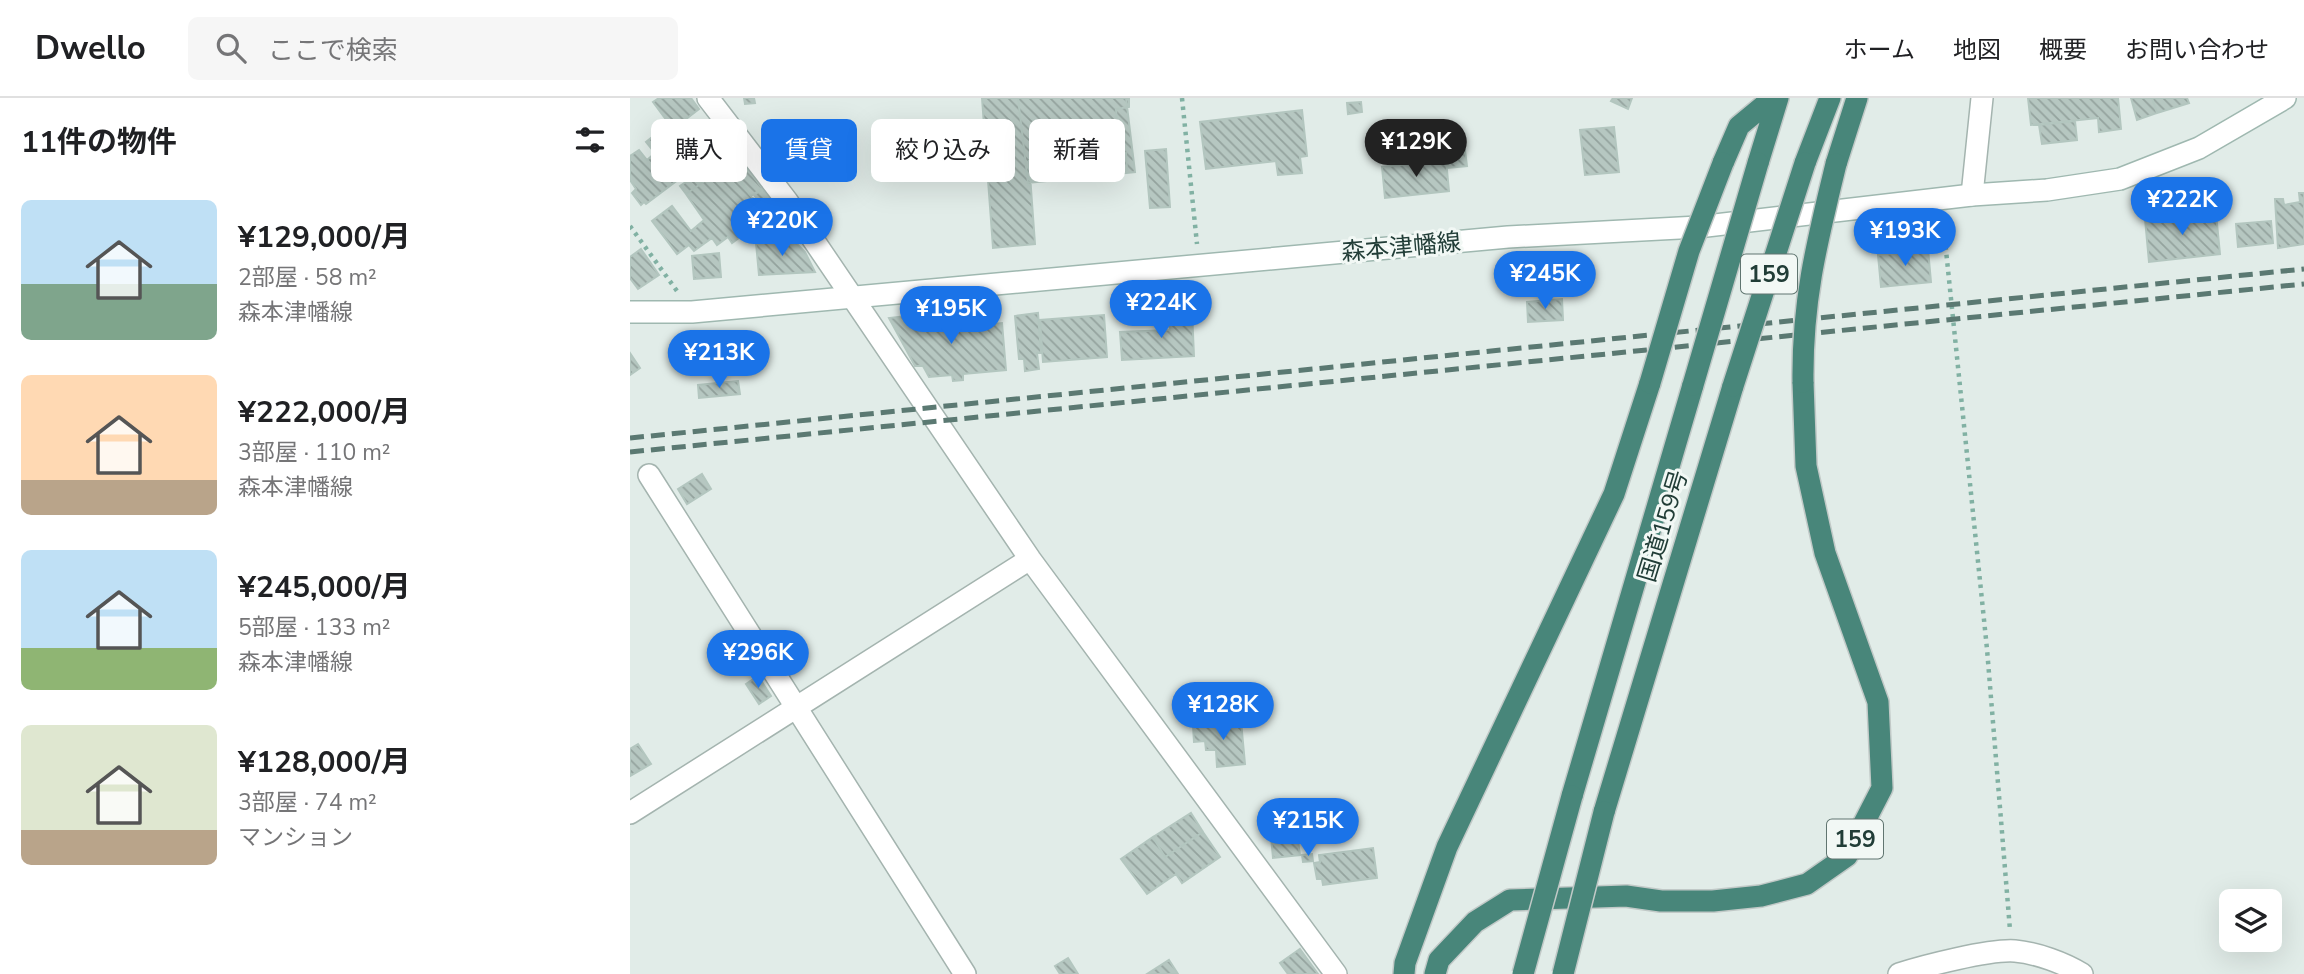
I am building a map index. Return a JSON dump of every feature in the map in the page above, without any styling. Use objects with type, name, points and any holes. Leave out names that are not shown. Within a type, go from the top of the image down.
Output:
[{"type":"highway","points":[[1404,974],[1405,963],[1447,847],[1614,494],[1689,251],[1738,126],[1773,98]]},
{"type":"highway","name":"国道159号","points":[[1522,974],[1778,98]]},
{"type":"highway","name":"国道159号","points":[[1563,974],[1604,813],[1733,386],[1805,163],[1830,98]]},
{"type":"highway","name":"159","points":[[1435,974],[1439,960],[1475,922],[1510,900],[1626,896],[1661,901],[1713,901],[1761,896],[1807,884],[1847,856],[1882,788],[1878,702],[1825,553],[1806,466],[1802,328],[1810,270],[1836,164],[1857,98]]},
{"type":"street","points":[[708,98],[787,201],[1030,559],[1336,974]]},
{"type":"street","points":[[1972,195],[1982,98]]},
{"type":"street","name":"森本津幡線","points":[[630,312],[692,312],[1508,237],[1698,227],[1972,195],[2047,190],[2120,179],[2199,148],[2285,98]]},
{"type":"street","name":"森本津幡線","points":[[630,326],[647,323],[664,314]]},
{"type":"street","points":[[649,475],[965,974]]},
{"type":"street","points":[[630,813],[1030,559]]},
{"type":"street","points":[[1899,974],[1926,965],[2015,951],[2068,965],[2082,974]]},
{"type":"path","points":[[1182,98],[1200,266]]},
{"type":"path","points":[[1941,199],[1987,649],[2010,926],[2015,951]]},
{"type":"path","points":[[630,226],[692,312]]},
{"type":"building","points":[[659,98],[691,98],[699,109],[686,119],[666,119],[653,102]]},
{"type":"building","points":[[744,98],[754,98],[755,103],[745,104]]},
{"type":"building","points":[[982,98],[1129,98],[1129,107],[1116,109],[1117,119],[1029,119],[1029,182],[1035,244],[993,248],[988,182],[1015,182],[1015,119],[984,119]]},
{"type":"building","points":[[1018,98],[1126,98],[1135,172],[1125,173],[1125,119],[1029,119],[1029,182],[1038,182],[1028,183]]},
{"type":"building","points":[[1613,98],[1632,98],[1628,109],[1611,101]]},
{"type":"building","points":[[2028,98],[2118,98],[2121,129],[2099,132],[2098,118],[2031,125]]},
{"type":"building","points":[[2028,98],[2118,98],[2121,129],[2099,132],[2098,118],[2031,125]]},
{"type":"building","points":[[2131,98],[2152,98],[2157,113],[2137,120]]},
{"type":"building","points":[[2152,98],[2187,98],[2189,103],[2157,113]]},
{"type":"building","points":[[1361,102],[1362,112],[1348,114],[1347,103]]},
{"type":"building","points":[[1302,110],[1307,156],[1300,157],[1302,173],[1278,175],[1276,161],[1206,169],[1200,122]]},
{"type":"building","points":[[2075,121],[2077,140],[2042,144],[2039,125]]},
{"type":"building","points":[[1614,127],[1619,172],[1585,175],[1580,130]]},
{"type":"building","points":[[1166,149],[1170,207],[1150,208],[1145,151]]},
{"type":"building","points":[[639,150],[647,160],[651,156],[651,182],[675,182],[641,205],[632,193],[636,189],[630,180],[630,156]]},
{"type":"building","points":[[1465,150],[1467,166],[1448,168],[1446,152]]},
{"type":"building","points":[[1446,160],[1449,191],[1385,198],[1382,167]]},
{"type":"building","points":[[747,168],[762,188],[751,196],[740,182],[747,182]]},
{"type":"building","points":[[686,182],[703,182],[686,194],[680,186]]},
{"type":"building","points":[[703,182],[741,182],[767,217],[732,243],[728,237],[717,245],[712,238],[694,251],[689,245],[677,254],[652,221],[672,206],[691,231],[704,220],[686,194]]},
{"type":"building","points":[[763,189],[788,222],[779,228],[754,195]]},
{"type":"building","points":[[2299,193],[2304,193],[2304,244],[2278,248],[2275,199],[2283,199],[2284,205],[2300,202]]},
{"type":"building","points":[[2216,213],[2220,254],[2149,262],[2145,219]]},
{"type":"building","points":[[2271,221],[2273,243],[2238,247],[2236,224]]},
{"type":"building","points":[[793,240],[805,252],[815,272],[759,275],[756,243]]},
{"type":"building","points":[[641,249],[659,275],[638,289],[630,278],[630,257]]},
{"type":"building","points":[[1928,249],[1931,282],[1881,287],[1878,255]]},
{"type":"building","points":[[719,253],[721,277],[694,279],[692,256]]},
{"type":"building","points":[[1562,299],[1563,320],[1528,322],[1527,302]]},
{"type":"building","points":[[1192,311],[1194,356],[1122,360],[1120,332],[1170,330],[1169,313]]},
{"type":"building","points":[[941,312],[943,329],[1002,323],[1006,370],[963,374],[963,380],[953,381],[952,375],[929,377],[923,366],[915,366],[889,318]]},
{"type":"building","points":[[1038,313],[1041,353],[1037,353],[1039,369],[1025,371],[1024,359],[1019,359],[1015,316]]},
{"type":"building","points":[[1104,315],[1107,357],[1043,362],[1040,320]]},
{"type":"building","points":[[630,353],[640,368],[630,375]]},
{"type":"building","points":[[738,381],[740,394],[699,398],[698,385]]},
{"type":"building","points":[[702,474],[711,489],[687,504],[678,489]]},
{"type":"building","points":[[758,676],[771,696],[759,704],[746,684]]},
{"type":"building","points":[[1241,721],[1245,764],[1217,767],[1216,750],[1206,750],[1205,741],[1194,742],[1193,726]]},
{"type":"building","points":[[638,744],[651,764],[630,776],[630,749]]},
{"type":"building","points":[[1191,813],[1203,832],[1165,857],[1153,837]]},
{"type":"building","points":[[1203,832],[1220,857],[1182,883],[1176,874],[1147,894],[1121,859],[1153,837],[1165,857]]},
{"type":"building","points":[[1203,832],[1220,857],[1182,883],[1176,874],[1147,894],[1121,859],[1153,837],[1165,857]]},
{"type":"building","points":[[1297,834],[1300,855],[1273,858],[1271,837]]},
{"type":"building","points":[[1373,848],[1377,878],[1323,885],[1322,879],[1317,879],[1314,863],[1320,862],[1319,855]]},
{"type":"building","points":[[1312,854],[1313,861],[1303,862],[1302,855]]},
{"type":"building","points":[[1300,949],[1318,974],[1288,974],[1280,963]]},
{"type":"building","points":[[1068,958],[1078,974],[1060,974],[1055,966]]},
{"type":"building","points":[[1169,960],[1178,974],[1147,974]]},
{"type":"railway","points":[[630,438],[2304,269]]},
{"type":"railway","points":[[630,452],[2304,284]]}]
